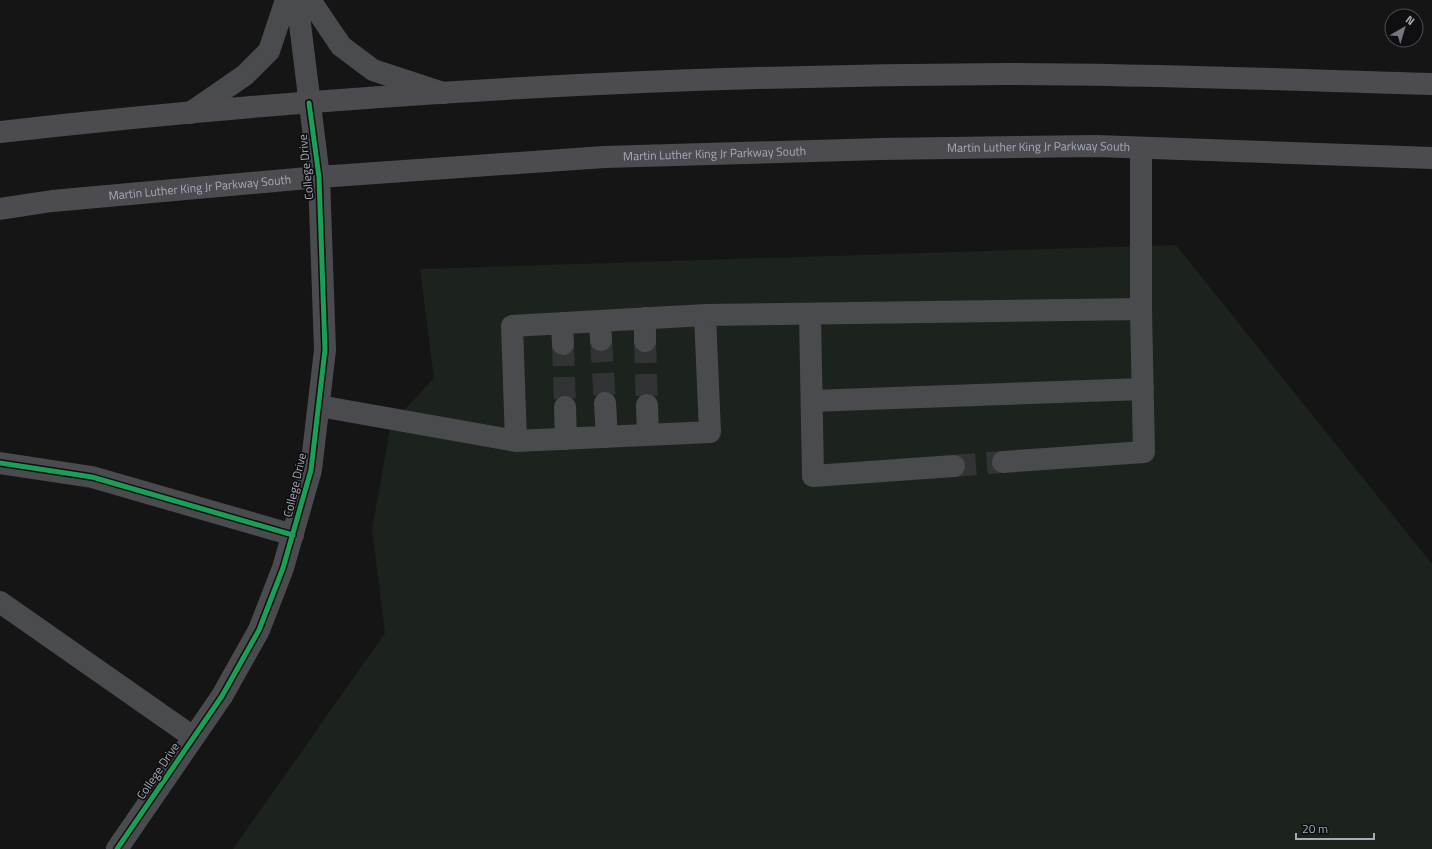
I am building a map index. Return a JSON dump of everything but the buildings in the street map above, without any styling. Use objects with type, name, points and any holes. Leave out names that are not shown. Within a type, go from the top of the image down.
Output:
[{"type":"highway","points":[[0,132],[91,122],[309,103],[444,93],[700,80],[1006,74],[1159,76],[1432,84]]},
{"type":"highway","name":"Martin Luther King Jr Parkway South","points":[[0,209],[52,202],[319,177],[604,157],[904,149],[1096,146],[1432,158]]},
{"type":"street","points":[[190,113],[245,75],[268,51],[286,0]]},
{"type":"street","name":"College Drive","points":[[117,849],[222,696],[258,630],[284,568],[311,470],[324,350],[319,177],[297,0]]},
{"type":"street","points":[[310,0],[341,46],[373,70],[444,93]]},
{"type":"street","points":[[1003,462],[1144,452],[1141,309],[1141,148]]},
{"type":"street","points":[[516,441],[512,326],[563,333],[601,331],[645,318],[705,315],[810,315],[1141,309]]},
{"type":"street","points":[[319,406],[516,441],[710,432],[705,315]]},
{"type":"street","points":[[810,315],[813,476],[954,466]]},
{"type":"street","points":[[645,318],[645,341]]},
{"type":"street","points":[[812,401],[1143,389]]},
{"type":"street","points":[[605,403],[607,437]]},
{"type":"street","points":[[647,405],[648,435]]},
{"type":"street","points":[[565,407],[566,439]]},
{"type":"street","points":[[0,463],[92,477],[293,535]]},
{"type":"street","points":[[0,602],[193,737]]},
{"type":"shaded area","points":[[1176,245],[1432,564],[1432,849],[233,849],[385,633],[372,529],[391,424],[434,378],[420,269]]},
{"type":"tunnel","points":[[601,340],[605,403]]},
{"type":"tunnel","points":[[645,341],[647,405]]},
{"type":"tunnel","points":[[563,344],[565,407]]},
{"type":"tunnel","points":[[954,466],[1003,462]]},
{"type":"cycle path","points":[[117,849],[222,696],[259,630],[283,568],[311,470],[325,350],[319,177],[309,103]]},
{"type":"cycle path","points":[[0,463],[92,477],[293,535]]}]
